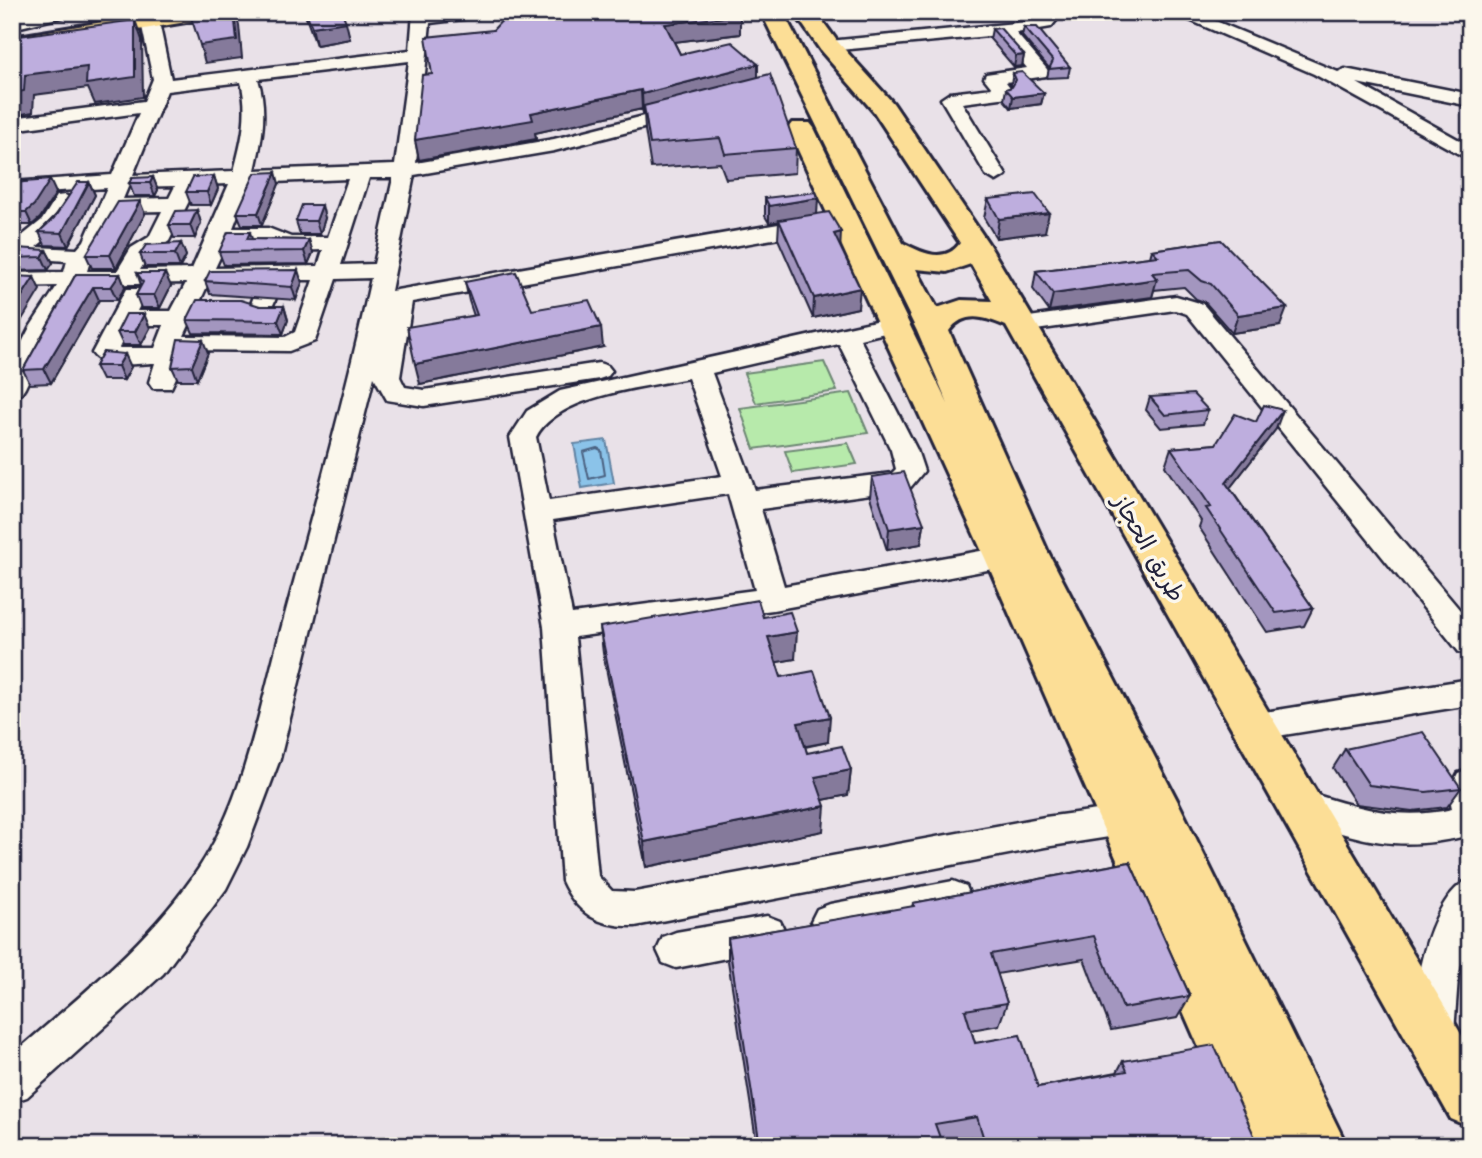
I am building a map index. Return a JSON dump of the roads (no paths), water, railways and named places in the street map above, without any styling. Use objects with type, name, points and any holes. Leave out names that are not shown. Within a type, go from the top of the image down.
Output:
[{"type":"main road","points":[[12,34],[123,12]]},
{"type":"main road","points":[[12,44],[204,12]]},
{"type":"main road","points":[[754,12],[781,86],[890,317],[1017,555],[1162,816],[1320,1146]]},
{"type":"main road","points":[[772,12],[933,331],[1017,555],[1124,821],[1270,1146]]},
{"type":"main road","name":"طريق الحجاز","points":[[805,12],[829,46],[884,108],[974,243],[1470,1100]]},
{"type":"main road","points":[[890,248],[930,264],[951,264],[963,260],[974,243]]},
{"type":"main road","points":[[933,331],[939,320],[963,309],[996,310],[1020,323]]},
{"type":"street","points":[[12,24],[60,12]]},
{"type":"street","points":[[12,1082],[149,961],[184,919],[213,877],[234,836],[263,759],[387,290],[415,108],[421,16],[479,12]]},
{"type":"street","points":[[829,46],[1004,30],[1045,23],[1055,12]]},
{"type":"street","points":[[1179,12],[1320,70],[1470,153]]},
{"type":"street","points":[[12,388],[42,327],[82,261],[161,86],[160,59],[150,22]]},
{"type":"street","points":[[996,176],[950,99],[1001,93],[1003,90],[993,78],[1040,72],[1004,30]]},
{"type":"street","points":[[161,86],[419,54]]},
{"type":"street","points":[[1320,70],[1470,100]]},
{"type":"street","points":[[248,75],[257,95],[242,177],[195,212],[166,246],[139,253],[121,318],[104,351],[106,354],[289,344],[306,336],[265,274],[275,239],[289,217]]},
{"type":"street","points":[[12,143],[18,123],[152,106]]},
{"type":"street","points":[[12,188],[118,181],[404,171],[554,145],[701,107]]},
{"type":"street","points":[[288,310],[328,272],[360,173]]},
{"type":"street","points":[[188,179],[195,212],[216,241]]},
{"type":"street","points":[[77,183],[59,212],[19,245],[41,255],[71,254],[129,286],[203,275],[328,272],[387,290],[844,219]]},
{"type":"street","points":[[12,207],[59,212],[195,212]]},
{"type":"street","points":[[12,280],[82,261],[166,246],[275,239],[338,243]]},
{"type":"street","points":[[162,382],[168,372],[168,349],[204,307],[203,275],[216,241]]},
{"type":"street","points":[[387,290],[387,377],[396,394],[424,398],[572,377],[890,317]]},
{"type":"street","points":[[1020,323],[1176,303],[1195,309],[1470,644]]},
{"type":"street","points":[[121,318],[250,304],[288,310]]},
{"type":"street","points":[[890,317],[846,334],[569,397],[543,409],[532,419],[523,436],[559,627],[580,881],[595,903],[611,910],[635,909],[1034,834],[1162,816]]},
{"type":"street","points":[[12,328],[42,327]]},
{"type":"street","points":[[537,513],[741,492],[900,481],[910,471],[904,450],[846,334]]},
{"type":"street","points":[[696,367],[741,492],[773,598]]},
{"type":"street","points":[[559,627],[773,598],[1017,555]]},
{"type":"street","points":[[1252,727],[1470,692]]},
{"type":"street","points":[[1470,783],[1466,791],[1470,810]]},
{"type":"street","points":[[1299,804],[1377,830],[1413,833],[1470,820]]},
{"type":"street","points":[[1101,870],[1142,863]]},
{"type":"street","points":[[676,950],[992,891]]},
{"type":"street","points":[[1434,1037],[1438,977],[1448,931],[1470,896]]},
{"type":"water","points":[[606,440],[614,483],[582,488],[574,444]]}]
